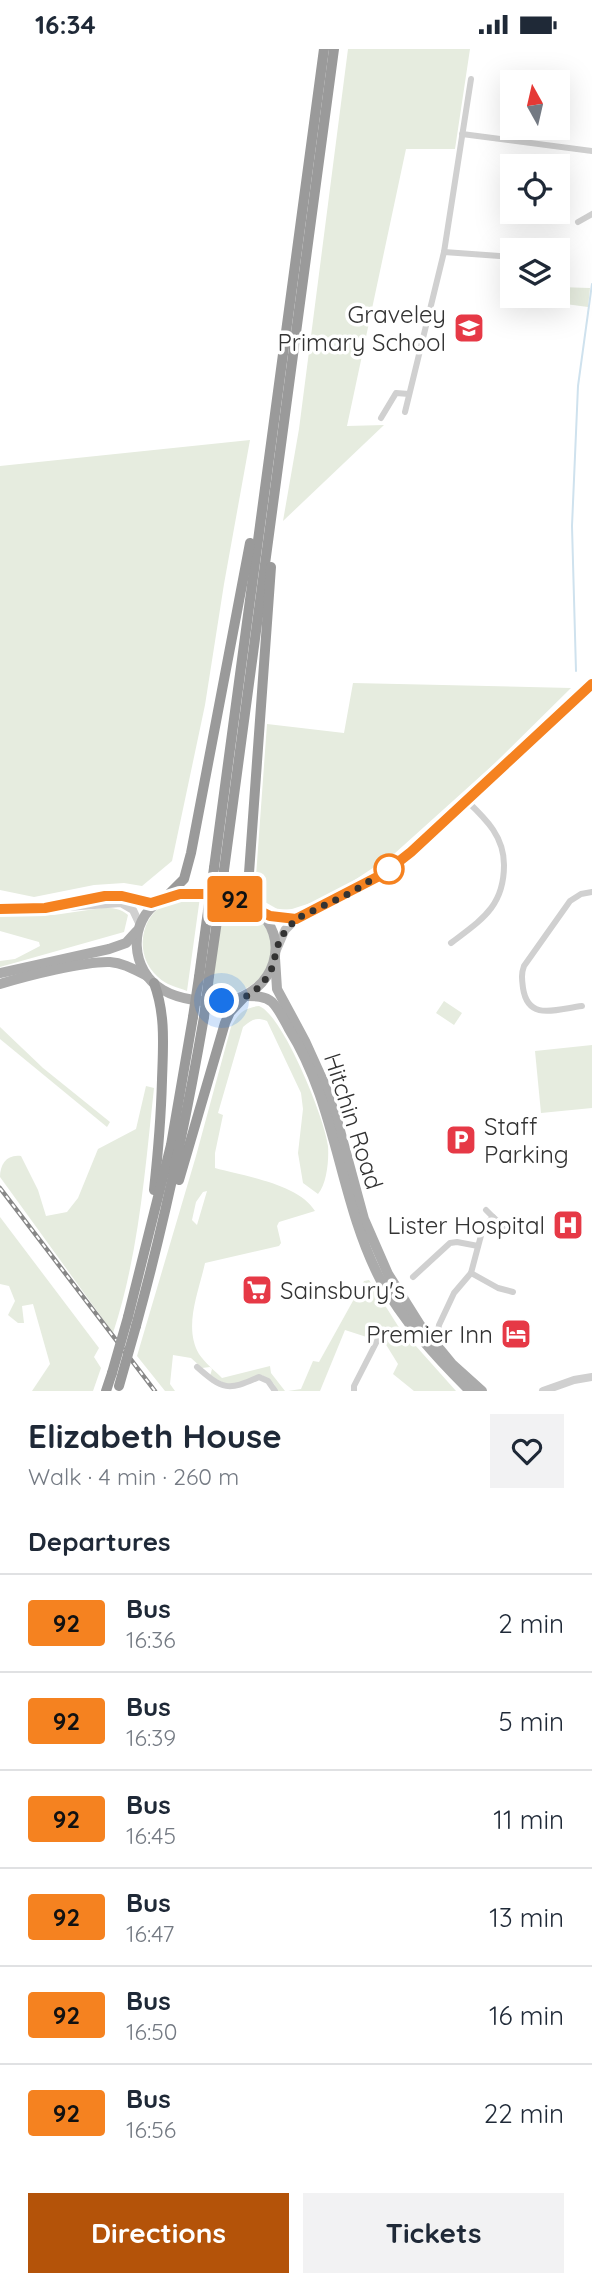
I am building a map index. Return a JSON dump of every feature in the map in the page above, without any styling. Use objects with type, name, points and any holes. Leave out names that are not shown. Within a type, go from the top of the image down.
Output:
[{"type":"highway","points":[[219,869],[264,486],[324,49]]},
{"type":"highway","points":[[164,1220],[181,1146],[272,515],[334,49]]},
{"type":"highway","points":[[162,900],[184,879],[197,828],[240,596],[264,486]]},
{"type":"highway","points":[[257,910],[248,887],[270,598],[272,515]]},
{"type":"highway","points":[[149,1234],[160,1135],[164,1035],[161,1002],[151,980]]},
{"type":"highway","points":[[106,1391],[199,1119],[225,1023],[230,1012],[245,996]]},
{"type":"highway","points":[[119,1389],[149,1234],[199,1017]]},
{"type":"main road","points":[[0,984],[34,975],[110,962],[132,968],[171,994],[222,1001],[245,996],[266,980],[285,930],[296,919],[383,874],[411,852],[592,684]]},
{"type":"main road","points":[[0,973],[126,943],[162,900],[191,894],[209,894],[238,900],[270,916],[296,919]]},
{"type":"main road","points":[[257,910],[272,931],[275,955]]},
{"type":"main road","points":[[139,928],[136,950],[151,980]]},
{"type":"main road","name":"Hitchin Road","points":[[275,955],[276,989],[305,1041],[324,1083],[369,1234],[388,1274],[420,1325],[452,1364],[482,1391]]},
{"type":"main road","name":"Hitchin Road","points":[[245,996],[260,996],[273,1003],[298,1043],[317,1086],[356,1221],[380,1279],[418,1335],[470,1391]]},
{"type":"street","points":[[405,412],[444,252],[471,79]]},
{"type":"street","points":[[462,134],[592,151]]},
{"type":"street","points":[[578,222],[592,213]]},
{"type":"street","points":[[444,252],[500,256]]},
{"type":"street","points":[[381,418],[396,393],[409,394]]},
{"type":"street","points":[[451,943],[479,922],[503,890],[504,852],[500,839],[467,801]]},
{"type":"street","points":[[582,1006],[544,1011],[533,1009],[524,999],[522,975],[524,966],[566,905],[575,896],[592,892]]},
{"type":"street","points":[[66,905],[79,900],[113,896],[146,903],[162,900]]},
{"type":"street","points":[[0,909],[126,905],[135,913],[139,928]]},
{"type":"street","points":[[486,1210],[502,1226],[515,1231]]},
{"type":"street","points":[[436,1345],[439,1325],[454,1293],[471,1273],[483,1228],[493,1217]]},
{"type":"street","points":[[413,1277],[450,1243],[478,1246]]},
{"type":"street","points":[[471,1273],[507,1293]]},
{"type":"street","points":[[420,1325],[439,1325]]},
{"type":"street","points":[[354,1391],[377,1341]]},
{"type":"street","points":[[197,1367],[225,1390],[243,1386],[259,1377],[268,1381],[275,1391]]},
{"type":"street","points":[[543,1391],[592,1377]]},
{"type":"shaded area","points":[[348,49],[470,49],[455,149],[406,149],[347,426],[384,425],[283,521],[299,429]]},
{"type":"shaded area","points":[[570,287],[590,288],[588,307],[570,305]]},
{"type":"shaded area","points":[[250,440],[205,705],[172,861],[142,886],[124,883],[94,885],[34,897],[0,890],[0,466]]},
{"type":"shaded area","points":[[353,683],[571,688],[494,764],[394,854],[329,897],[292,909],[279,910],[265,902],[255,890],[267,724],[344,733]]},
{"type":"shaded area","points":[[200,897],[187,991],[164,982],[150,968],[145,958],[143,937],[146,926],[158,908],[175,899]]},
{"type":"shaded area","points":[[224,900],[250,910],[263,923],[270,938],[271,953],[267,967],[246,989],[230,994],[211,995]]},
{"type":"shaded area","points":[[102,908],[116,909],[128,915],[124,932],[0,967],[0,961],[15,959],[40,946],[39,942],[0,931],[0,916],[54,915]]},
{"type":"shaded area","points":[[444,1001],[462,1013],[454,1025],[436,1013]]},
{"type":"shaded area","points":[[259,1006],[269,1013],[291,1047],[311,1092],[328,1146],[327,1171],[318,1194],[303,1183],[298,1153],[303,1109],[301,1093],[267,1021],[252,1021],[243,1027],[218,1113],[223,1115],[215,1153],[215,1168],[284,1188],[297,1194],[315,1211],[279,1222],[279,1246],[205,1263],[194,1309],[192,1332],[199,1354],[222,1378],[270,1366],[271,1373],[285,1391],[277,1391],[274,1384],[262,1375],[232,1387],[210,1376],[210,1367],[202,1368],[191,1358],[173,1355],[170,1384],[175,1391],[165,1391],[137,1356],[231,1027],[242,1012]],"holes":[[[207,1191],[197,1225],[192,1220],[196,1202],[203,1192]]]},
{"type":"shaded area","points":[[0,1027],[43,1068],[110,1122],[107,1127],[0,1039]]},
{"type":"shaded area","points":[[592,1045],[592,1108],[541,1113],[535,1051]]},
{"type":"shaded area","points":[[146,1086],[154,1088],[140,1212],[129,1273],[113,1333],[0,1177],[0,1172],[8,1158],[21,1156],[38,1190],[46,1216],[67,1212],[78,1198],[98,1149],[136,1129]]},
{"type":"shaded area","points":[[0,1217],[99,1348],[94,1357],[101,1368],[93,1391],[32,1391],[50,1364],[33,1304],[22,1306],[24,1323],[18,1323],[8,1315],[15,1301],[9,1286],[0,1284]]},
{"type":"shaded area","points":[[369,1280],[398,1326],[456,1391],[414,1391],[393,1374],[398,1364],[385,1343],[345,1330],[320,1391],[288,1391],[301,1389],[313,1361],[319,1362],[364,1281]]},
{"type":"waterway","points":[[576,671],[572,526],[578,386],[592,284]]},
{"type":"railway","points":[[0,1188],[155,1391]]},
{"type":"bus line","name":"92","points":[[0,909],[45,908],[105,896],[122,896],[151,903],[180,894],[209,894],[238,900],[270,916],[296,919],[383,874],[411,852],[592,684]]},
{"type":"place","name":"Graveley Primary School","points":[[469,328]]},
{"type":"place","name":"Staff Parking","points":[[461,1140]]},
{"type":"place","name":"Lister Hospital","points":[[568,1225]]},
{"type":"place","name":"Sainsbury's","points":[[257,1290]]},
{"type":"place","name":"Premier Inn","points":[[516,1334]]},
{"type":"route","points":[[222,1001],[247,996],[261,986],[271,971],[280,938],[296,919],[352,892],[389,869]]}]
